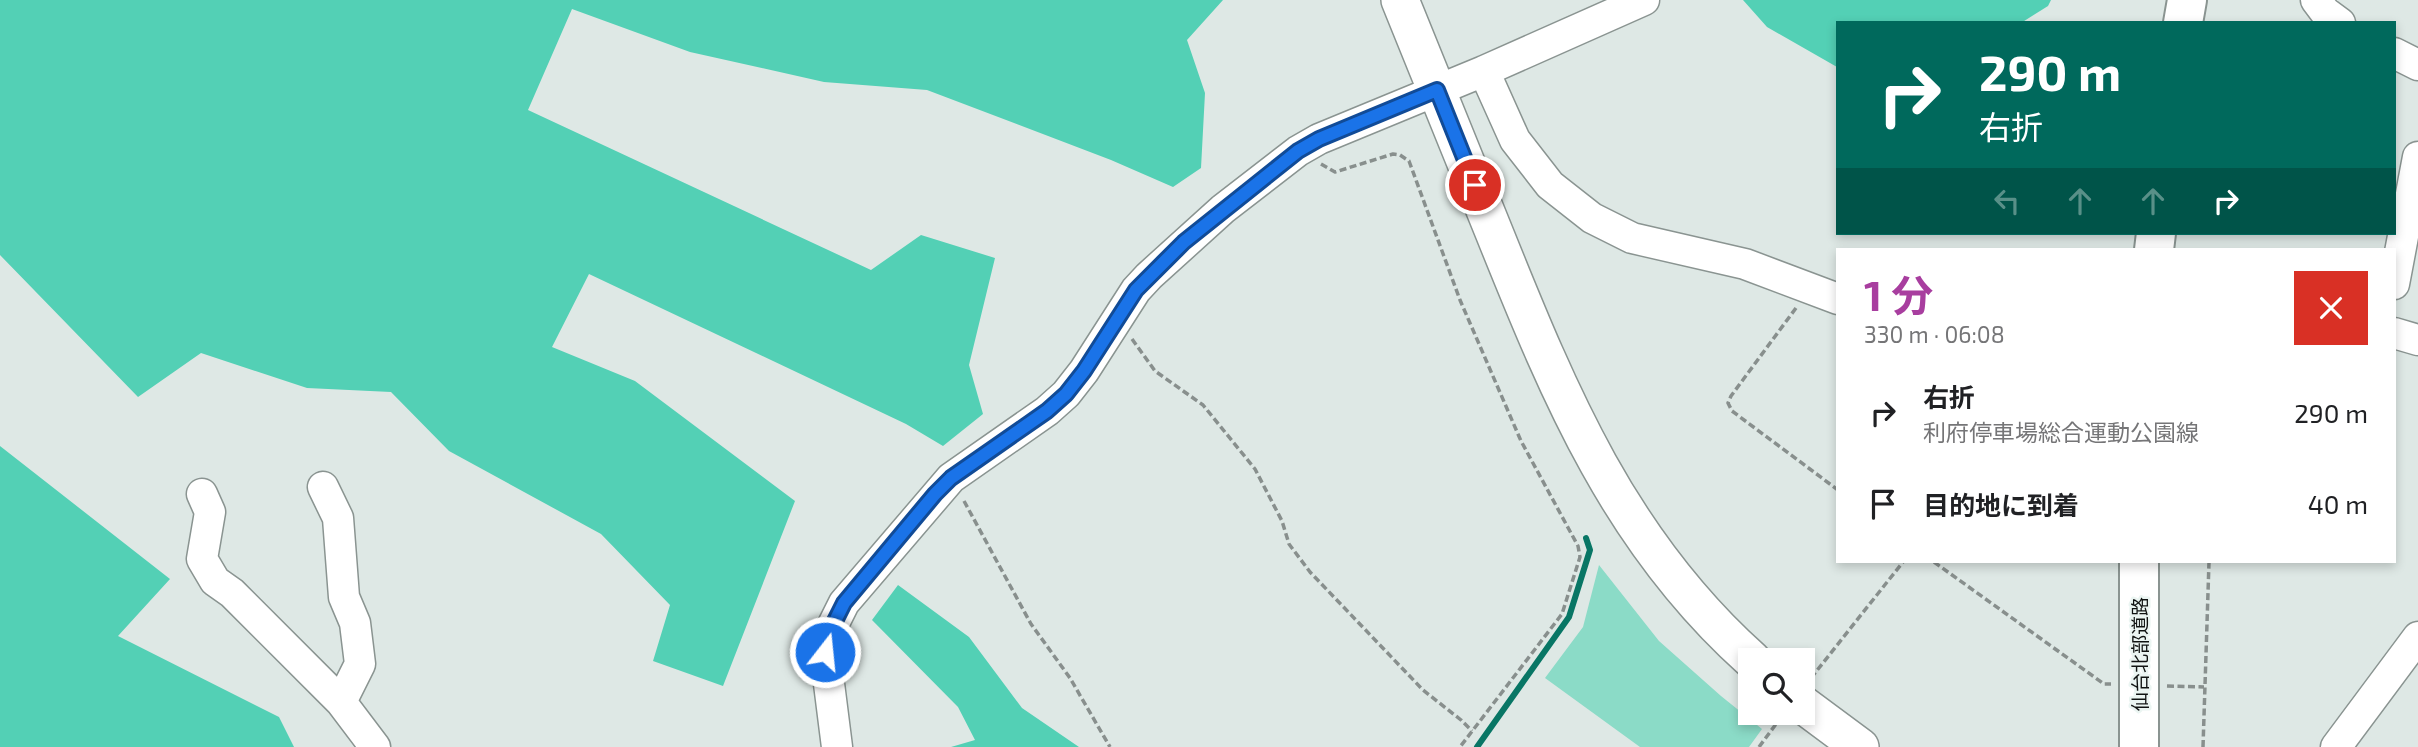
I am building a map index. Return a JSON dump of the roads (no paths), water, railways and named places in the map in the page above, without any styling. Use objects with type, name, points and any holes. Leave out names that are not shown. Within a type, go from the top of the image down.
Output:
[{"type":"highway","points":[[2183,21],[2187,0]]},
{"type":"highway","name":"仙台北部道路","points":[[2139,563],[2139,747]]},
{"type":"main road","points":[[1400,0],[1542,352],[1605,479],[1641,534],[1686,592],[1739,648]]},
{"type":"main road","points":[[1815,714],[1860,747]]},
{"type":"street","points":[[837,747],[825,652],[827,637],[834,621],[862,581],[951,478],[1047,411],[1066,394],[1136,290],[1184,242],[1298,151],[1319,139],[1484,71],[1644,0]]},
{"type":"street","points":[[2316,0],[2325,12],[2337,21]]},
{"type":"street","points":[[2396,54],[2418,65]]},
{"type":"street","points":[[1484,71],[1515,140],[1550,185],[1592,218],[1632,238],[1745,264],[1824,293]]},
{"type":"street","points":[[2396,273],[2418,157]]},
{"type":"street","points":[[2396,334],[2418,340]]},
{"type":"street","points":[[323,487],[338,518],[344,597],[355,623],[360,664],[341,702]]},
{"type":"street","points":[[202,494],[210,512],[202,559],[215,581],[249,609],[341,702],[375,747]]},
{"type":"street","points":[[2336,747],[2418,637]]},
{"type":"waterway","points":[[1477,747],[1569,617],[1590,550],[1586,538]]}]
